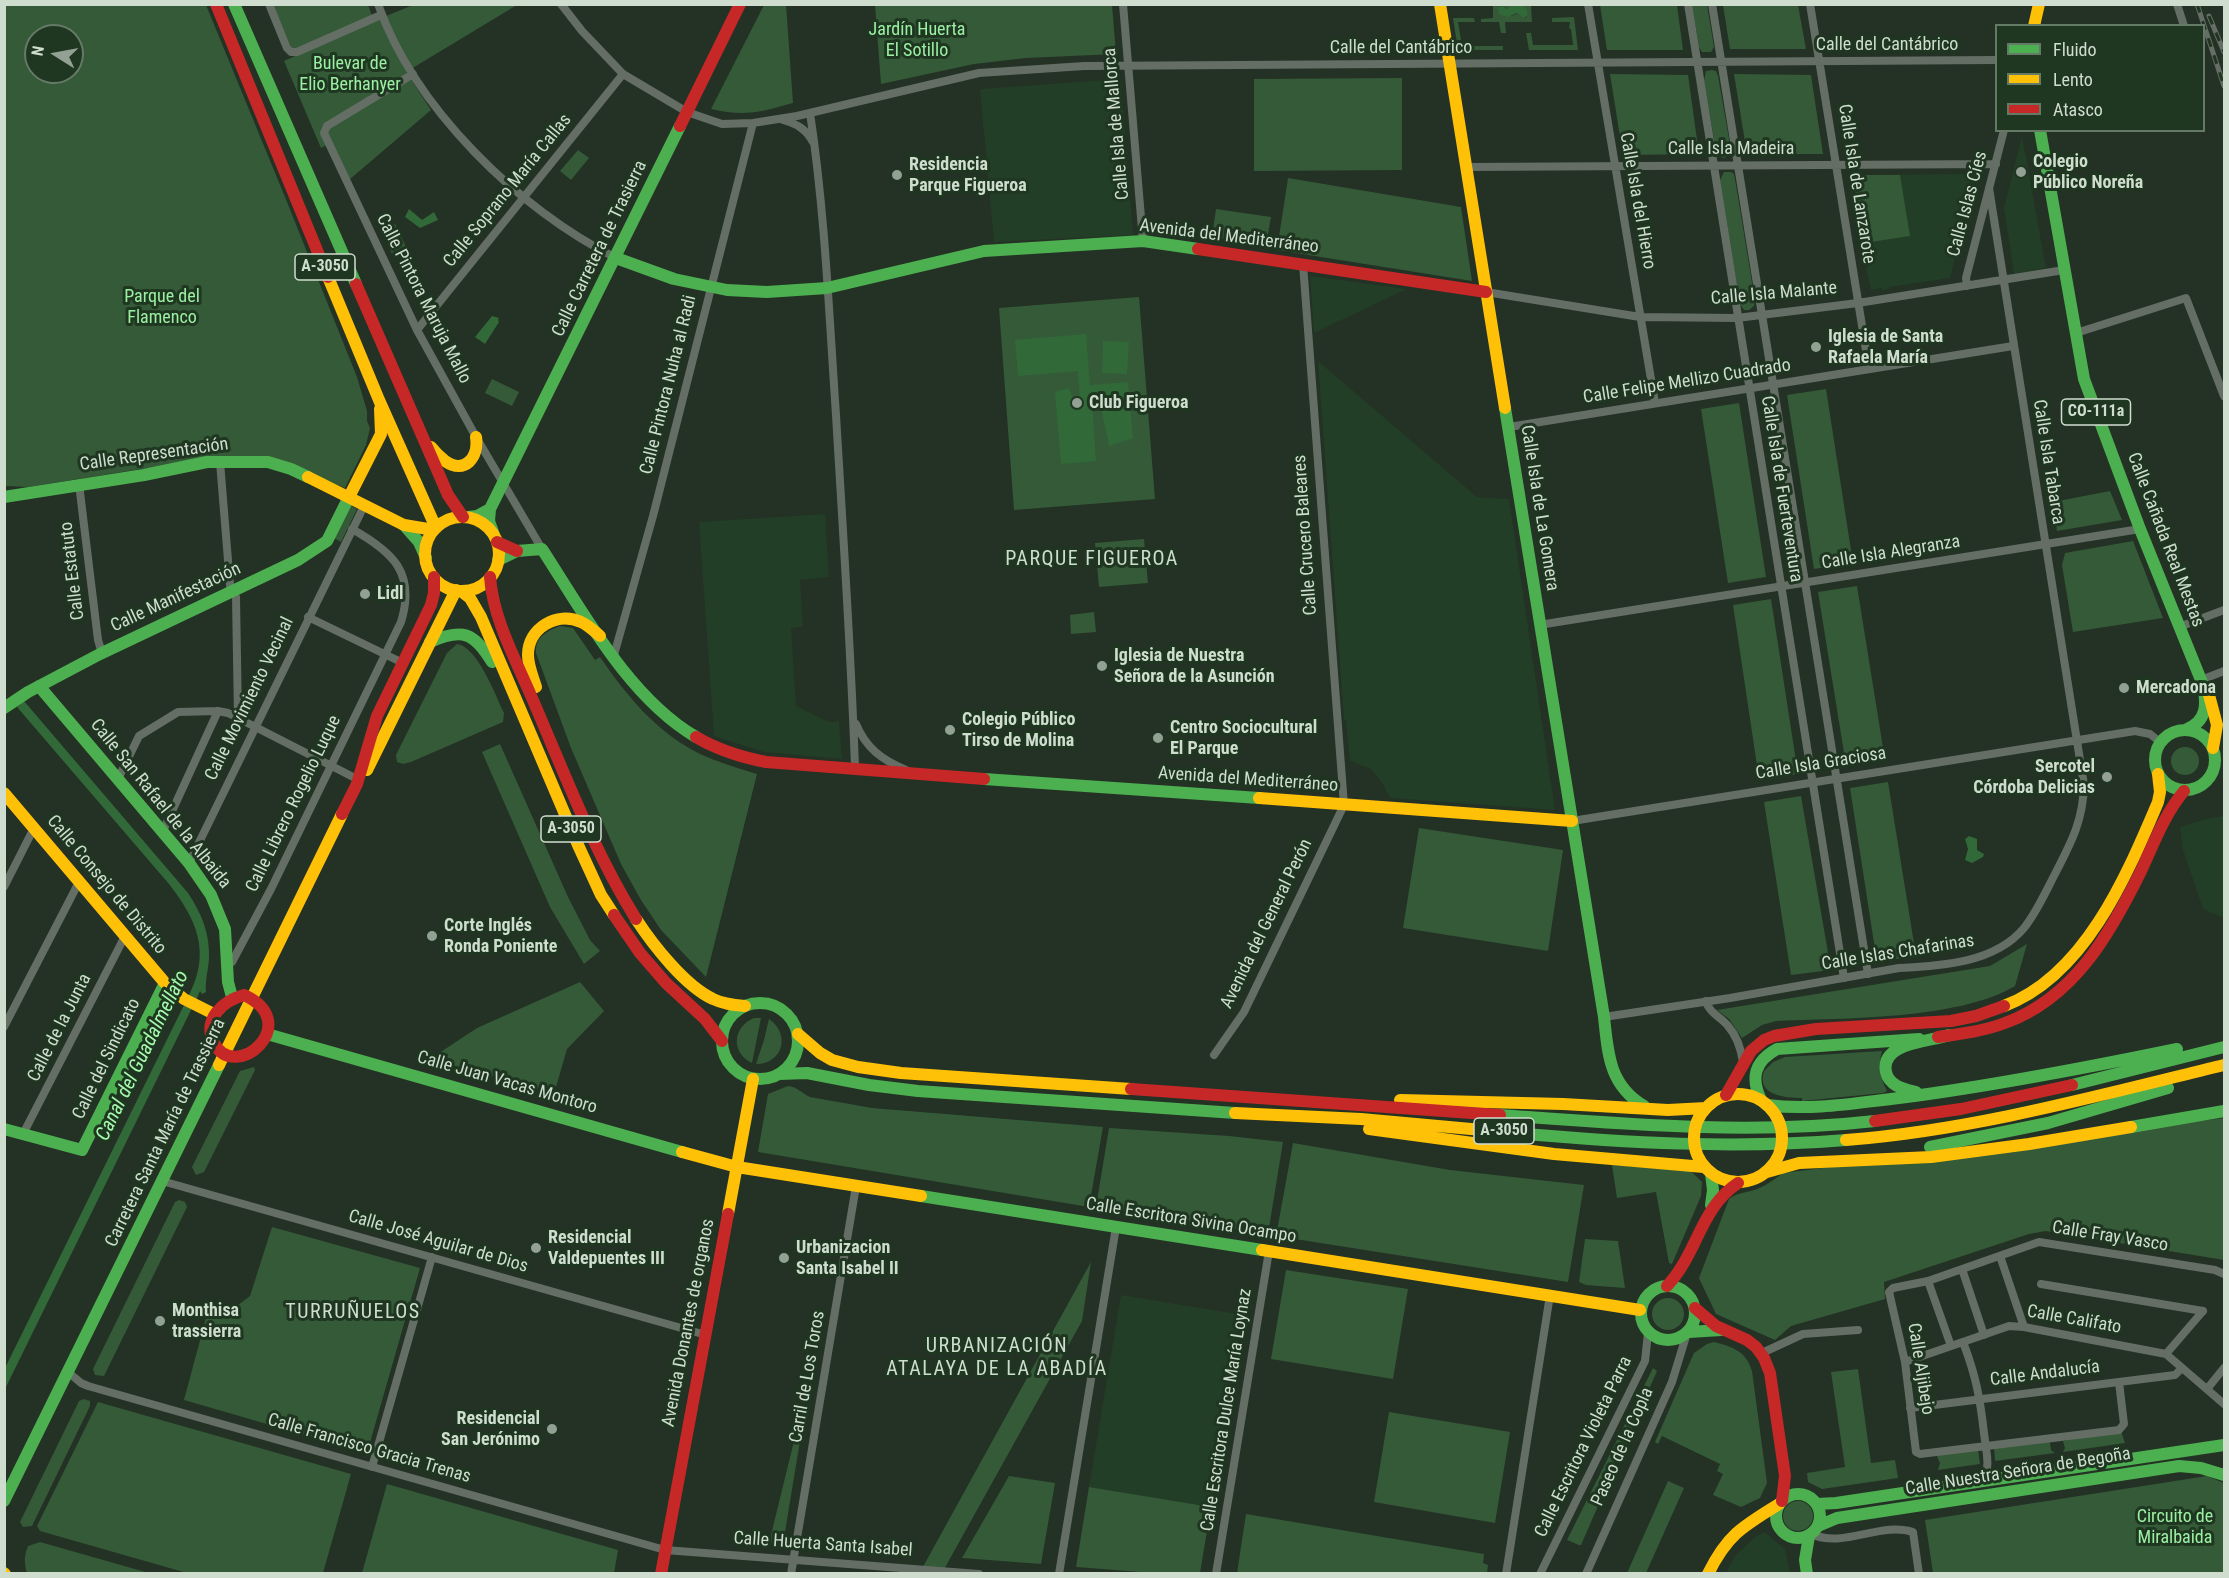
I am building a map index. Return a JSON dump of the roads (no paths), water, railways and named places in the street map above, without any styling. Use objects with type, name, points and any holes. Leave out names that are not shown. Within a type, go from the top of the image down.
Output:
[{"type":"main road","name":"A-3050","points":[[216,4],[435,529]]},
{"type":"main road","name":"A-3050","points":[[234,4],[452,502],[465,517],[483,523],[495,538]]},
{"type":"main road","name":"Calle Carretera de Trasierra","points":[[490,509],[740,4]]},
{"type":"main road","name":"Calle Isla de La Gomera","points":[[1440,4],[1604,1017]]},
{"type":"main road","points":[[2034,24],[2039,4]]},
{"type":"main road","name":"Calle Cañada Real Mestas","points":[[2040,132],[2084,379],[2140,529],[2213,705],[2217,724],[2217,750]]},
{"type":"main road","name":"Avenida del Mediterráneo","points":[[827,288],[984,251],[1143,241],[1486,292]]},
{"type":"main road","points":[[616,258],[674,279],[711,287],[767,292],[827,288]]},
{"type":"main road","points":[[327,541],[381,434],[380,400]]},
{"type":"main road","points":[[424,438],[441,458],[459,467],[467,465],[477,452],[476,437]]},
{"type":"main road","name":"Calle Representación","points":[[4,497],[144,475],[207,462],[256,461],[279,464],[404,525],[435,529]]},
{"type":"main road","points":[[359,780],[377,716],[431,605],[434,577],[426,558],[427,543],[435,529],[448,519],[477,516],[490,509]]},
{"type":"main road","points":[[359,780],[368,769],[430,642],[459,590],[477,587],[490,577],[498,560],[495,538],[489,521],[490,509]]},
{"type":"main road","name":"Calle Representación","points":[[404,525],[419,542],[426,558]]},
{"type":"main road","points":[[495,538],[517,551]]},
{"type":"main road","name":"Calle Manifestación","points":[[39,687],[102,653],[298,560],[327,541]]},
{"type":"main road","points":[[498,560],[517,551],[542,549],[633,682],[654,705],[681,727],[715,748],[760,761],[855,768]]},
{"type":"main road","name":"A-3050","points":[[434,577],[446,587],[459,590],[470,598],[482,617],[590,873],[615,919],[651,966],[705,1019],[722,1041],[724,1054],[731,1066],[741,1074],[753,1079],[766,1079],[779,1074],[807,1073],[869,1085],[918,1091],[1359,1119],[1683,1144],[1794,1144],[1882,1137],[1943,1128],[2046,1108],[2224,1066]]},
{"type":"main road","name":"A-3050","points":[[490,577],[496,611],[607,869],[624,901],[650,940],[689,982],[708,998],[729,1006],[767,1003],[778,1007],[794,1023],[798,1034],[807,1045],[822,1056],[839,1063],[872,1070],[933,1076],[1276,1101],[1682,1128],[1794,1129],[1921,1116],[2082,1083],[2224,1047]]},
{"type":"main road","points":[[566,775],[529,664],[530,642],[539,627],[556,618],[582,622],[600,636]]},
{"type":"main road","points":[[430,642],[454,632],[467,634],[481,644],[540,754]]},
{"type":"main road","name":"Calle Cañada Real Mestas","points":[[2187,729],[2196,726],[2204,716],[2206,703],[2201,680]]},
{"type":"main road","points":[[4,708],[25,691],[39,687]]},
{"type":"main road","name":"Calle San Rafael de la Albaida","points":[[39,687],[211,892],[222,918],[227,985],[232,997]]},
{"type":"main road","points":[[2213,705],[2223,719]]},
{"type":"main road","points":[[1709,1212],[1713,1190],[1696,1152],[1694,1134],[1703,1112],[1733,1088],[1743,1062],[1757,1044],[1774,1035],[1794,1032],[1935,1022],[1977,1016],[2007,1005],[2036,989],[2065,966],[2083,945],[2110,903],[2158,802],[2160,792],[2154,761],[2160,742],[2172,732],[2187,729],[2203,735],[2217,750],[2215,764],[2208,780],[2202,786],[2184,790],[2166,784],[2158,774]]},
{"type":"main road","name":"Avenida del Mediterráneo","points":[[855,768],[921,775],[1572,821]]},
{"type":"main road","points":[[2208,780],[2224,777]]},
{"type":"main road","name":"Carretera Santa María de Trassierra","points":[[4,1501],[359,780]]},
{"type":"main road","points":[[1767,1172],[1776,1159],[1781,1133],[1777,1118],[1753,1083],[1756,1068],[1769,1053],[1777,1049],[1949,1035],[2007,1022],[2038,1006],[2069,983],[2100,947],[2121,913],[2171,809],[2184,790]]},
{"type":"main road","name":"Calle Consejo de Distrito","points":[[4,793],[165,983],[184,999],[214,1014]]},
{"type":"main road","name":"Calle del Sindicato","points":[[23,1134],[82,1150],[165,983]]},
{"type":"main road","points":[[232,997],[252,998],[261,1005],[266,1013],[267,1034],[260,1046],[249,1054],[235,1057],[224,1054],[215,1047],[212,1039],[211,1025],[214,1014],[223,1003],[232,997]]},
{"type":"main road","points":[[722,1041],[726,1024],[737,1010],[745,1006]]},
{"type":"main road","points":[[1604,1017],[1614,1077],[1625,1094],[1639,1104],[1650,1108]]},
{"type":"main road","name":"Calle Juan Vacas Montoro","points":[[267,1034],[737,1167]]},
{"type":"main road","points":[[779,1074],[795,1057],[798,1034]]},
{"type":"main road","points":[[1928,1094],[1898,1088],[1891,1083],[1886,1071],[1887,1061],[1892,1052],[1902,1046],[1941,1040],[1949,1035]]},
{"type":"main road","points":[[1726,1095],[1739,1093],[1780,1107],[1831,1106],[1928,1094],[2224,1039]]},
{"type":"main road","points":[[1850,1160],[1951,1144],[2048,1123],[2119,1103],[2224,1066]]},
{"type":"main road","name":"Avenida Donantes de organos","points":[[661,1574],[753,1079]]},
{"type":"main road","points":[[1276,1101],[1385,1100],[1650,1108],[1703,1112]]},
{"type":"main road","points":[[1274,1115],[1554,1154],[1704,1166],[1725,1181],[1738,1183],[1751,1181],[1785,1165],[1930,1157],[2029,1144],[2224,1111]]},
{"type":"main road","points":[[4,1129],[23,1134]]},
{"type":"main road","name":"Calle Escritora Sivina Ocampo","points":[[737,1167],[1640,1310]]},
{"type":"main road","points":[[1667,1286],[1687,1264],[1709,1212],[1718,1197],[1738,1183]]},
{"type":"main road","points":[[1687,1264],[1689,1296],[1695,1308],[1705,1319],[1721,1330],[1751,1341],[1762,1353],[1770,1373],[1785,1476],[1781,1503],[1776,1516],[1783,1532],[1805,1560]]},
{"type":"main road","points":[[1689,1296],[1675,1287],[1667,1286],[1653,1290],[1642,1302],[1640,1310],[1648,1333],[1668,1341],[1675,1340],[1688,1332],[1721,1330]]},
{"type":"main road","points":[[1688,1332],[1694,1320],[1695,1308]]},
{"type":"main road","name":"Calle Nuestra Señora de Begoña","points":[[1817,1504],[2222,1447]]},
{"type":"main road","name":"Calle Nuestra Señora de Begoña","points":[[1813,1532],[1837,1518],[2179,1466],[2206,1469],[2224,1475]]},
{"type":"main road","points":[[2206,1469],[2220,1470],[2224,1467]]},
{"type":"main road","points":[[1785,1476],[1799,1494]]},
{"type":"main road","points":[[1708,1574],[1724,1543],[1748,1523],[1792,1495],[1799,1494],[1806,1495],[1817,1504],[1820,1511],[1805,1560],[1807,1574]]},
{"type":"main road","points":[[1748,1523],[1759,1523],[1802,1538],[1813,1532]]},
{"type":"street","points":[[269,4],[287,48],[291,52],[297,52],[381,15]]},
{"type":"street","points":[[378,4],[381,15],[413,74],[475,154],[524,197],[555,220],[616,258]]},
{"type":"street","name":"Calle del Cantábrico","points":[[561,4],[582,31],[623,74],[687,112],[722,124],[753,123],[810,113],[979,73],[1129,65],[1995,60]]},
{"type":"street","name":"Calle Isla de Mallorca","points":[[1123,4],[1143,241]]},
{"type":"street","name":"Calle Isla del Hierro","points":[[1588,4],[1655,404]]},
{"type":"street","name":"Calle Isla de Fuerteventura","points":[[1688,4],[1844,978]]},
{"type":"street","name":"Calle Isla de Fuerteventura","points":[[1712,4],[1868,974]]},
{"type":"street","name":"Calle Isla de Lanzarote","points":[[1810,4],[1869,369]]},
{"type":"street","points":[[2177,4],[2183,24]]},
{"type":"street","name":"Calle Pintora Maruja Mallo","points":[[413,74],[327,126],[324,133],[417,330],[476,437],[542,549]]},
{"type":"street","name":"Calle Soprano María Callas","points":[[417,330],[623,74]]},
{"type":"street","name":"Avenida del Mediterráneo","points":[[810,113],[827,288],[849,619],[855,768]]},
{"type":"street","points":[[777,119],[801,127],[809,134],[815,146]]},
{"type":"street","name":"Calle Pintora Nuha al Radi","points":[[614,655],[653,516],[753,123]]},
{"type":"street","name":"Calle Islas Cíes","points":[[1967,286],[1966,278],[2004,132]]},
{"type":"street","name":"Calle Isla Madeira","points":[[1466,167],[1996,164]]},
{"type":"street","name":"Calle Isla Tabarca","points":[[1989,188],[2076,741]]},
{"type":"street","name":"Calle Crucero Baleares","points":[[1302,264],[1344,805]]},
{"type":"street","name":"Calle Isla Malante","points":[[1486,292],[1640,317],[1737,318],[1858,303],[2064,270]]},
{"type":"street","points":[[2076,333],[2186,298],[2224,396]]},
{"type":"street","name":"Calle Felipe Mellizo Cuadrado","points":[[1509,427],[2013,346]]},
{"type":"street","points":[[220,462],[230,585],[236,597],[238,718]]},
{"type":"street","name":"Calle Estatuto","points":[[79,484],[98,640],[102,653]]},
{"type":"street","name":"Calle Movimiento Vecinal","points":[[189,863],[364,506]]},
{"type":"street","name":"Calle Librero Rogelio Luque","points":[[227,962],[232,962],[271,889],[386,655],[405,610],[404,580],[399,566],[376,543],[352,529]]},
{"type":"street","name":"Calle Isla Alegranza","points":[[1539,625],[2140,529]]},
{"type":"street","points":[[327,541],[342,549]]},
{"type":"street","points":[[2179,627],[2224,610]]},
{"type":"street","points":[[308,617],[403,663]]},
{"type":"street","points":[[2201,680],[2224,671]]},
{"type":"street","points":[[162,833],[218,711]]},
{"type":"street","points":[[118,779],[139,736],[178,712],[218,711],[238,718],[359,780]]},
{"type":"street","name":"Avenida del Mediterráneo","points":[[853,718],[861,736],[872,751],[884,760],[921,775]]},
{"type":"street","name":"Calle Isla Graciosa","points":[[1572,821],[2135,731],[2150,734],[2160,742]]},
{"type":"street","name":"Calle Islas Chafarinas","points":[[1604,1017],[1899,968],[1920,967],[1980,957],[1996,950],[2024,929],[2066,853],[2079,824],[2083,807],[2084,785],[2076,741]]},
{"type":"street","name":"Avenida del General Perón","points":[[1214,1055],[1244,1012],[1344,805]]},
{"type":"street","points":[[4,887],[34,828]]},
{"type":"street","points":[[4,1027],[80,882]]},
{"type":"street","name":"Calle de la Junta","points":[[23,1134],[125,936]]},
{"type":"street","points":[[1706,1001],[1708,1009],[1722,1019],[1735,1036],[1743,1062]]},
{"type":"street","name":"Calle José Aguilar de Dios","points":[[162,1180],[706,1335]]},
{"type":"street","name":"Carril de Los Toros","points":[[791,1574],[856,1186]]},
{"type":"street","points":[[1059,1574],[1116,1227]]},
{"type":"street","name":"Calle Fray Vasco","points":[[1889,1292],[1893,1288],[1928,1281],[2039,1242],[2215,1270],[2224,1274]]},
{"type":"street","name":"Calle Escritora Dulce María Loynaz","points":[[1216,1574],[1269,1251]]},
{"type":"street","points":[[2000,1256],[2024,1327]]},
{"type":"street","points":[[372,1467],[432,1257]]},
{"type":"street","points":[[1962,1269],[1984,1335]]},
{"type":"street","points":[[1928,1281],[1951,1346]]},
{"type":"street","points":[[2041,1284],[2203,1311],[2166,1354],[2224,1404]]},
{"type":"street","name":"Calle Aljibejo","points":[[1889,1292],[1905,1362],[1917,1452]]},
{"type":"street","points":[[1506,1574],[1550,1295]]},
{"type":"street","name":"Calle Califato","points":[[1905,1362],[2009,1326],[2166,1354]]},
{"type":"street","points":[[1762,1353],[1803,1335],[1858,1330]]},
{"type":"street","name":"Paseo de la Copla","points":[[1586,1574],[1672,1382],[1688,1332]]},
{"type":"street","name":"Calle Escritora Violeta Parra","points":[[1540,1574],[1645,1361],[1648,1333]]},
{"type":"street","points":[[1963,1342],[1976,1376],[1980,1399],[1989,1468],[1985,1480]]},
{"type":"street","name":"Calle Andalucía","points":[[1910,1408],[2175,1375],[2182,1368]]},
{"type":"street","points":[[2207,1389],[2224,1368]]},
{"type":"street","name":"Calle Francisco Gracia Trenas","points":[[68,1372],[88,1386],[666,1550]]},
{"type":"street","name":"Calle Nuestra Señora de Begoña","points":[[1917,1452],[1920,1454],[2119,1430],[2124,1424],[2119,1382]]},
{"type":"street","points":[[1813,1532],[1827,1540],[1896,1530],[1913,1532],[1919,1574]]},
{"type":"street","name":"Calle Huerta Santa Isabel","points":[[666,1550],[979,1574]]},
{"type":"railway","points":[[2197,4],[2204,24]]},
{"type":"railway","points":[[2209,16],[2224,52]]},
{"type":"railway","points":[[2205,28],[2224,86]]},
{"type":"place","name":"Colegio Público Noreña","points":[[2021,172]]},
{"type":"place","name":"Residencia Parque Figueroa","points":[[897,175]]},
{"type":"place","name":"Iglesia de Santa Rafaela María","points":[[1816,347]]},
{"type":"place","name":"Club Figueroa","points":[[1077,403]]},
{"type":"place","name":"Lidl","points":[[365,594]]},
{"type":"place","name":"Iglesia de Nuestra Señora de la Asunción","points":[[1102,666]]},
{"type":"place","name":"Mercadona","points":[[2124,688]]},
{"type":"place","name":"Colegio Público Tirso de Molina","points":[[950,730]]},
{"type":"place","name":"Centro Sociocultural El Parque","points":[[1158,738]]},
{"type":"place","name":"Sercotel Córdoba Delicias","points":[[2107,777]]},
{"type":"place","name":"Corte Inglés Ronda Poniente","points":[[432,936]]},
{"type":"place","name":"Residencial Valdepuentes III","points":[[536,1248]]},
{"type":"place","name":"Urbanizacion Santa Isabel II","points":[[784,1258]]},
{"type":"place","name":"Monthisa trassierra","points":[[160,1321]]},
{"type":"place","name":"Residencial San Jerónimo","points":[[552,1429]]},
{"type":"district","name":"PARQUE FIGUEROA","points":[[1092,560]]},
{"type":"district","name":"TURRUÑUELOS","points":[[353,1313]]},
{"type":"district","name":"URBANIZACIÓN ATALAYA DE LA ABADÍA","points":[[997,1358]]},
{"type":"park label","name":"Jardín Huerta El Sotillo","points":[[917,40]]},
{"type":"park label","name":"Bulevar de Elio Berhanyer","points":[[350,74]]},
{"type":"park label","name":"Parque del Flamenco","points":[[162,307]]},
{"type":"park label","name":"Circuito de Miralbaida","points":[[2175,1528]]},
{"type":"water label","name":"Canal del Guadalmellato","points":[[143,1056]]}]
